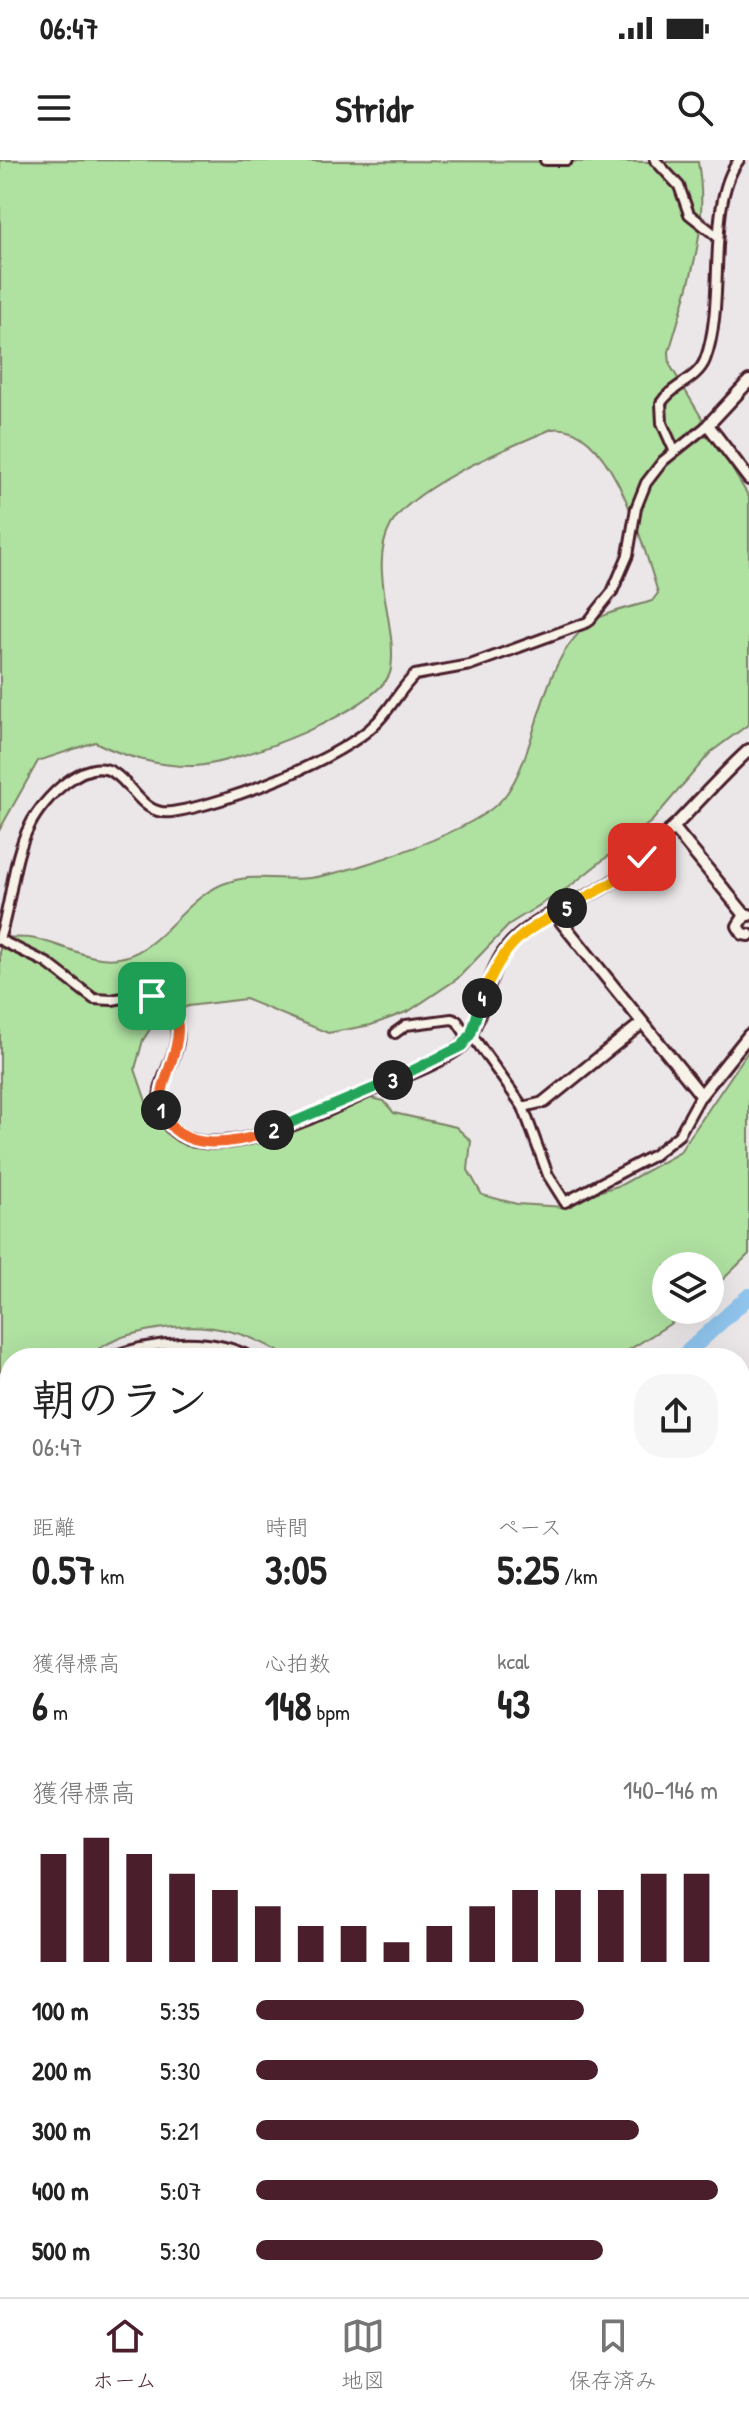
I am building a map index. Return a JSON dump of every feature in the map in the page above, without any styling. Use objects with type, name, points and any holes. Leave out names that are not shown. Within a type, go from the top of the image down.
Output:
[{"type":"street","points":[[545,160],[567,160]]},
{"type":"street","points":[[655,160],[679,186],[689,214],[718,237]]},
{"type":"street","points":[[674,450],[662,423],[660,407],[667,394],[690,378],[706,356],[715,315],[718,237],[728,180],[739,160]]},
{"type":"street","points":[[749,381],[708,425],[674,450],[646,483],[636,508],[628,555],[612,592],[588,622],[470,665],[415,675],[377,722],[344,747],[281,776],[183,809],[158,811],[146,805],[112,771],[98,766],[85,769],[67,782],[30,823],[0,938],[47,963],[94,999],[112,1000],[145,994],[167,1005],[176,1018],[179,1038],[162,1088],[162,1111],[175,1132],[203,1143],[255,1137],[301,1121],[446,1057],[470,1037],[501,956],[520,935],[613,882],[749,750]]},
{"type":"street","points":[[708,425],[749,479]]},
{"type":"street","points":[[673,827],[747,915],[738,926],[743,934],[749,935]]},
{"type":"street","points":[[555,914],[701,1095]]},
{"type":"street","points":[[395,1033],[406,1025],[452,1019],[470,1037],[523,1107],[548,1175],[565,1202],[654,1155],[679,1135],[701,1095],[749,1035]]},
{"type":"street","points":[[523,1107],[544,1102],[642,1023]]},
{"type":"street","points":[[149,1348],[171,1343],[233,1348]]},
{"type":"green space","points":[[0,160],[698,162],[701,187],[699,235],[690,281],[669,352],[670,365],[749,497],[749,724],[711,752],[652,821],[569,887],[511,923],[457,979],[409,1011],[371,1025],[328,1033],[245,999],[188,1006],[156,1020],[143,1040],[135,1069],[150,1113],[192,1148],[246,1139],[354,1094],[384,1101],[394,1113],[456,1127],[471,1141],[468,1170],[482,1195],[517,1204],[565,1207],[587,1195],[621,1185],[679,1153],[749,1050],[749,1254],[724,1278],[724,1252],[652,1252],[652,1324],[670,1324],[632,1348],[272,1348],[232,1332],[192,1326],[129,1335],[100,1348],[0,1348],[0,937],[42,940],[100,958],[124,957],[152,943],[188,908],[216,887],[251,878],[310,878],[355,867],[443,836],[490,810],[504,797],[516,778],[549,684],[572,641],[595,620],[652,601],[658,593],[622,491],[608,465],[591,444],[573,431],[552,429],[464,469],[402,510],[384,541],[382,559],[391,634],[391,669],[382,685],[336,717],[272,745],[194,766],[156,763],[95,742],[38,761],[0,829]]},
{"type":"waterway","points":[[692,1348],[749,1296]]},
{"type":"route","points":[[152,996],[167,1005],[178,1024],[177,1047],[160,1099],[168,1125],[175,1132],[203,1143],[255,1137],[301,1121],[454,1052],[469,1039],[490,979],[511,943],[538,923],[613,882],[642,857]]}]
